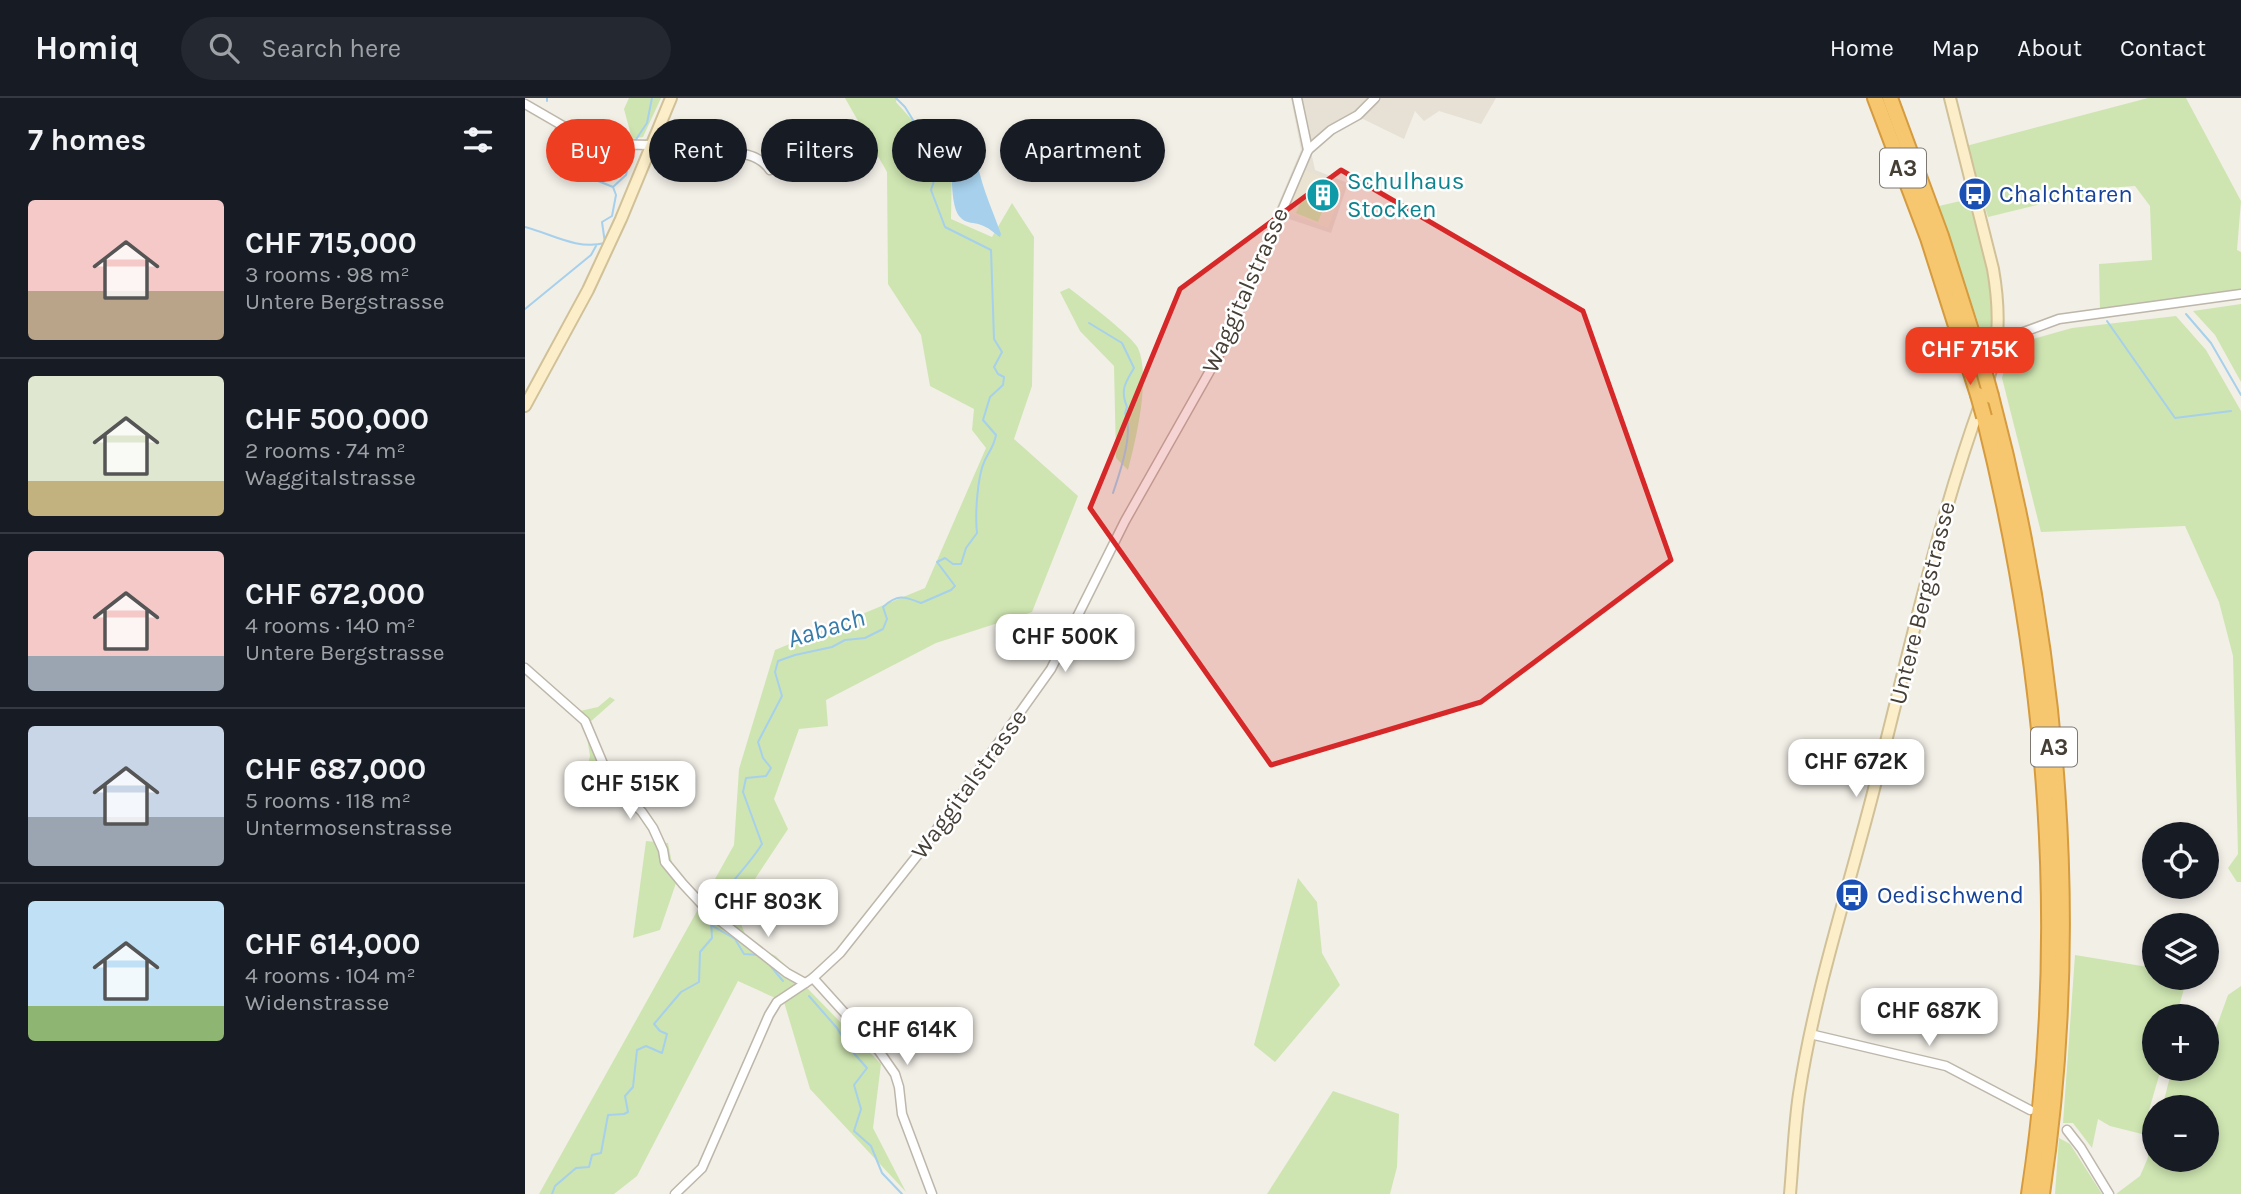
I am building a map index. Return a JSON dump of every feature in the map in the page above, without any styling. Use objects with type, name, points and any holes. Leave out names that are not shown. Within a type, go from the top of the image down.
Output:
[{"type":"highway","name":"A3","points":[[1875,98],[1928,238],[2015,490],[2034,586],[2050,702],[2062,890],[2060,1001],[2053,1103],[2042,1194]]},
{"type":"highway","name":"A3","points":[[1890,98],[1941,236],[1985,371],[1984,417],[2004,500],[2023,601],[2035,687],[2046,806],[2049,922],[2046,1018],[2029,1194]]},
{"type":"main road","points":[[663,119],[671,98]]},
{"type":"main road","name":"Untere Bergstrasse","points":[[1790,1194],[1799,1094],[1810,1034],[1935,544],[1993,365],[1998,337],[1999,317],[1993,269],[1950,98]]},
{"type":"main road","points":[[525,406],[588,290],[649,152]]},
{"type":"street","points":[[1297,98],[1308,150]]},
{"type":"street","name":"Waggitalstrasse","points":[[675,1194],[702,1168],[777,1002],[814,978],[840,953],[924,846],[1051,669],[1125,522],[1224,346],[1308,150],[1331,130],[1358,115],[1375,98]]},
{"type":"street","points":[[525,104],[589,141],[602,145],[649,143]]},
{"type":"street","points":[[1998,337],[2010,337],[2059,319],[2241,294]]},
{"type":"street","points":[[525,668],[585,721],[609,778],[648,820],[663,850],[665,862],[713,915],[786,973],[805,983]]},
{"type":"street","points":[[814,978],[879,1051],[895,1074],[902,1114],[932,1194]]},
{"type":"street","points":[[1810,1034],[1946,1066],[2030,1110]]},
{"type":"street","points":[[2067,1130],[2109,1194]]},
{"type":"highlighted area","points":[[1341,170],[1583,311],[1671,560],[1481,702],[1271,765],[1090,508],[1180,289]]},
{"type":"shaded area","points":[[1291,98],[1496,98],[1481,124],[1439,111],[1424,121],[1415,111],[1404,139],[1359,117],[1325,137],[1311,152],[1315,170],[1348,183],[1331,233],[1274,214],[1301,150]]},
{"type":"shaded area","points":[[1302,169],[1344,185],[1328,228],[1284,211]]},
{"type":"green space","points":[[629,98],[661,98],[643,137],[635,138],[635,119],[627,119],[624,109]]},
{"type":"green space","points":[[845,98],[897,98],[896,102],[911,119],[892,119],[892,182],[952,182],[951,219],[992,237],[1012,203],[1034,237],[1032,386],[1014,439],[1078,496],[1032,612],[936,643],[826,700],[828,726],[799,729],[774,799],[788,829],[735,909],[749,944],[776,956],[881,1064],[873,1128],[906,1192],[810,1089],[784,1002],[738,981],[637,1176],[614,1194],[539,1194],[734,845],[739,769],[775,650],[925,588],[986,448],[972,430],[974,409],[930,386],[921,335],[888,284],[887,172],[878,156],[878,119],[857,119]]},
{"type":"green space","points":[[2148,98],[2186,98],[2241,201],[2237,250],[2241,252],[2241,289],[2100,311],[2099,264],[2152,260],[2150,206],[2135,186],[2093,189],[2093,197],[2041,204],[1988,217],[1966,146]]},
{"type":"green space","points":[[1303,196],[1325,204],[1318,222],[1296,213]]},
{"type":"green space","points":[[1969,199],[1991,298],[1992,336],[1987,349],[1939,206]]},
{"type":"green space","points":[[1069,288],[1117,326],[1138,348],[1142,361],[1143,392],[1128,470],[1116,458],[1114,366],[1080,331],[1060,292]]},
{"type":"green space","points":[[2241,304],[2241,382],[2215,335],[2193,311]]},
{"type":"green space","points":[[2176,316],[2206,350],[2241,411],[2241,882],[2237,882],[2228,868],[2238,854],[2233,656],[2219,602],[2185,526],[2041,532],[2002,378],[2011,345],[2072,328]]},
{"type":"green space","points":[[610,697],[615,700],[589,723],[603,768],[622,788],[580,798],[590,756],[585,725],[577,720],[580,711],[598,707]]},
{"type":"green space","points":[[646,841],[668,843],[676,883],[660,930],[633,938]]},
{"type":"green space","points":[[1298,878],[1317,902],[1322,953],[1340,985],[1275,1062],[1254,1045]]},
{"type":"green space","points":[[2075,955],[2142,966],[2142,990],[2184,990],[2180,1004],[2142,1004],[2142,1081],[2157,1081],[2153,1095],[2142,1095],[2142,1134],[2110,1126],[2098,1119],[2092,1148],[2073,1123],[2063,1123]]},
{"type":"green space","points":[[2241,986],[2241,1194],[2116,1194],[2140,1176],[2142,1171],[2219,1172],[2219,1095],[2165,1095],[2169,1081],[2219,1081],[2219,1020],[2228,995]]},
{"type":"green space","points":[[1333,1091],[1399,1114],[1397,1167],[1390,1194],[1267,1194]]},
{"type":"green space","points":[[2059,1138],[2070,1144],[2102,1194],[2055,1194]]},
{"type":"water","points":[[952,182],[982,182],[1000,237],[984,226],[963,220],[957,213]]},
{"type":"waterway","points":[[635,141],[647,123],[652,98]]},
{"type":"waterway","name":"Aabach","points":[[714,910],[762,844],[743,792],[746,778],[766,776],[771,768],[763,758],[758,742],[782,696],[775,672],[778,661],[832,647],[845,640],[865,638],[883,629],[887,619],[883,607],[892,600],[905,598],[921,603],[951,590],[955,586],[937,562],[945,558],[953,564],[961,564],[966,548],[977,533],[978,486],[996,435],[983,420],[990,397],[1003,385],[1004,377],[998,374],[994,367],[1002,352],[994,339],[991,250],[945,227],[931,190],[938,169],[929,146],[905,107],[896,98]]},
{"type":"waterway","points":[[601,182],[613,187]]},
{"type":"waterway","points":[[525,227],[574,243],[605,243],[602,222],[612,216],[616,195],[613,187],[618,182]]},
{"type":"waterway","points":[[525,309],[591,255],[596,246]]},
{"type":"waterway","points":[[2186,314],[2211,343],[2241,395]]},
{"type":"waterway","points":[[2107,321],[2175,418],[2231,411]]},
{"type":"waterway","points":[[1089,323],[1122,343],[1134,368],[1125,387],[1127,442],[1113,493]]},
{"type":"waterway","name":"Aabach","points":[[552,1194],[555,1186],[576,1168],[589,1167],[592,1155],[601,1153],[608,1115],[628,1112],[625,1096],[633,1087],[637,1050],[646,1046],[662,1053],[667,1034],[654,1024],[681,992],[699,982],[700,952],[712,938],[711,919]]},
{"type":"waterway","points":[[711,925],[735,939],[744,954],[759,955]]},
{"type":"waterway","points":[[768,963],[783,981]]},
{"type":"waterway","points":[[809,996],[867,1068],[854,1085],[861,1109],[854,1131],[871,1146],[882,1173],[902,1194]]},
{"type":"place","name":"Chalchtaren","points":[[1975,194]]},
{"type":"place","name":"Schulhaus Stocken","points":[[1323,195]]},
{"type":"place","name":"Oedischwend","points":[[1852,895]]}]
